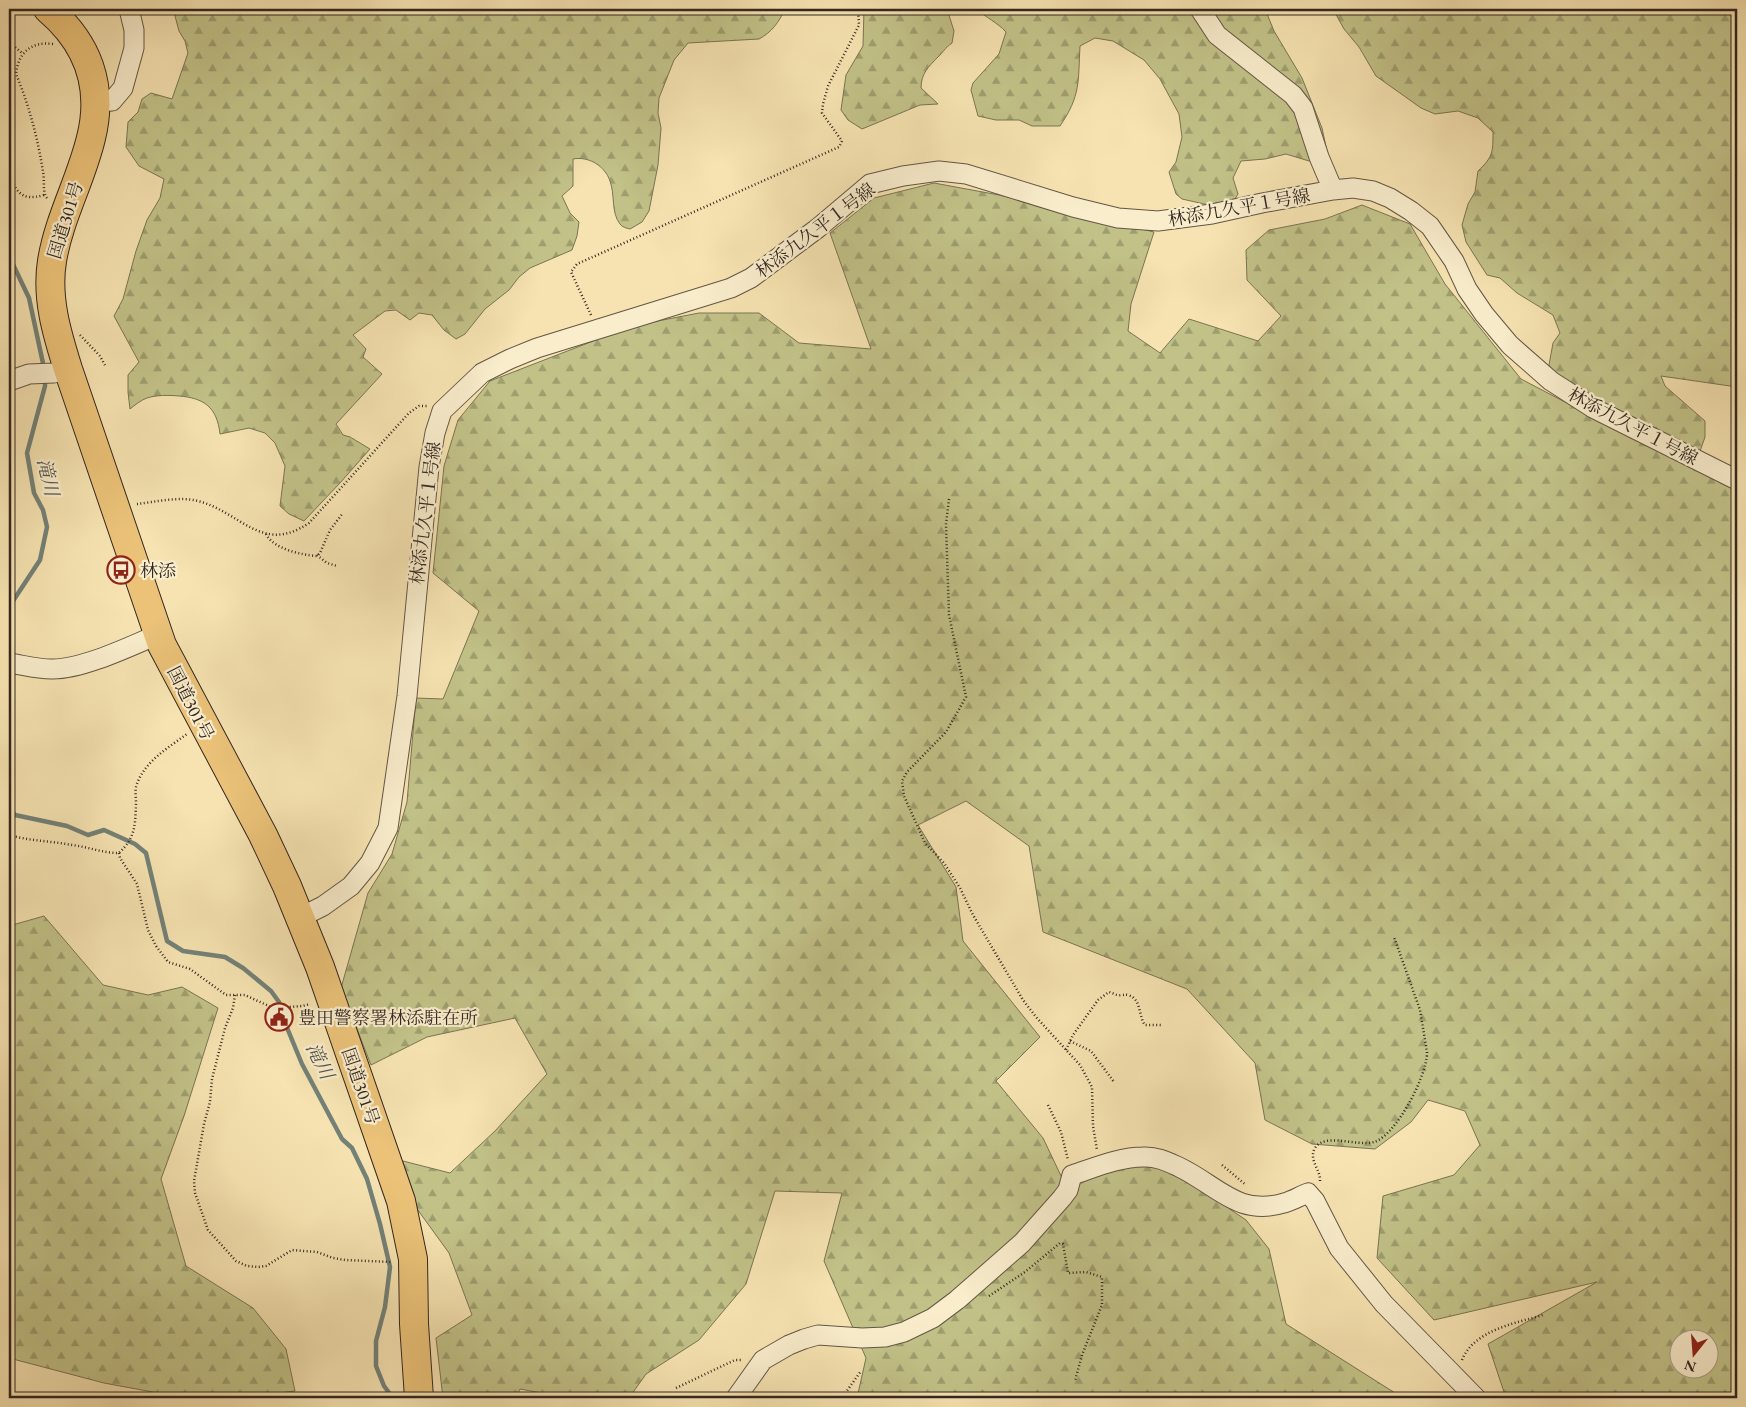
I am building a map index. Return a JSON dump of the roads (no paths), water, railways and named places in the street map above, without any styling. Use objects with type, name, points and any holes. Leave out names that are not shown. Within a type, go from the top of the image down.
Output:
[{"type":"highway","name":"国道301号","points":[[48,9],[61,20],[84,51],[91,70],[96,102],[91,139],[56,201],[57,239],[50,280],[56,330],[58,371],[114,508],[162,645],[287,886],[329,994],[401,1201],[413,1259],[414,1324],[419,1398]]},
{"type":"street","points":[[96,102],[112,101],[124,88],[134,48],[134,30],[129,9]]},
{"type":"street","points":[[1200,9],[1217,35],[1293,95],[1303,108],[1319,157],[1333,190]]},
{"type":"street","name":"林添九久平１号線","points":[[299,918],[323,906],[351,886],[370,863],[388,828],[407,696],[429,467],[435,433],[442,411],[466,386],[489,370],[528,352],[732,288],[751,278],[818,228],[870,184],[903,176],[939,171],[966,174],[1100,214],[1118,218],[1158,220],[1212,214],[1333,190],[1353,188],[1373,191],[1390,198],[1412,211],[1430,226],[1454,261],[1467,289],[1484,314],[1510,345],[1551,381],[1593,408],[1737,480]]},
{"type":"street","points":[[19,378],[58,371]]},
{"type":"street","points":[[14,664],[52,669],[63,668],[112,654],[159,634]]},
{"type":"street","points":[[736,1398],[763,1360],[789,1345],[818,1335],[862,1338],[885,1337],[904,1332],[933,1318],[957,1300],[1022,1243],[1068,1190],[1072,1175],[1130,1158],[1144,1156],[1158,1158],[1196,1175],[1235,1202],[1249,1206],[1266,1207],[1284,1203],[1308,1192],[1315,1201],[1339,1248],[1384,1304],[1476,1398]]},
{"type":"waterway","name":"滝川","points":[[9,256],[29,298],[44,368]]},
{"type":"waterway","name":"滝川","points":[[9,612],[13,601],[40,560],[47,527],[43,510],[34,493],[27,453],[45,386],[45,379]]},
{"type":"waterway","name":"滝川","points":[[9,807],[15,815],[67,826],[88,835],[104,830],[135,844],[146,853],[167,941],[183,951],[225,957],[243,968],[271,991],[279,1002],[283,1018],[302,1064],[342,1139],[352,1148],[367,1179],[380,1224],[390,1267],[385,1307],[376,1341],[376,1366],[384,1386],[393,1398]]},
{"type":"place","name":"林添","points":[[121,570]]},
{"type":"place","name":"豊田警察署林添駐在所","points":[[279,1017]]}]
